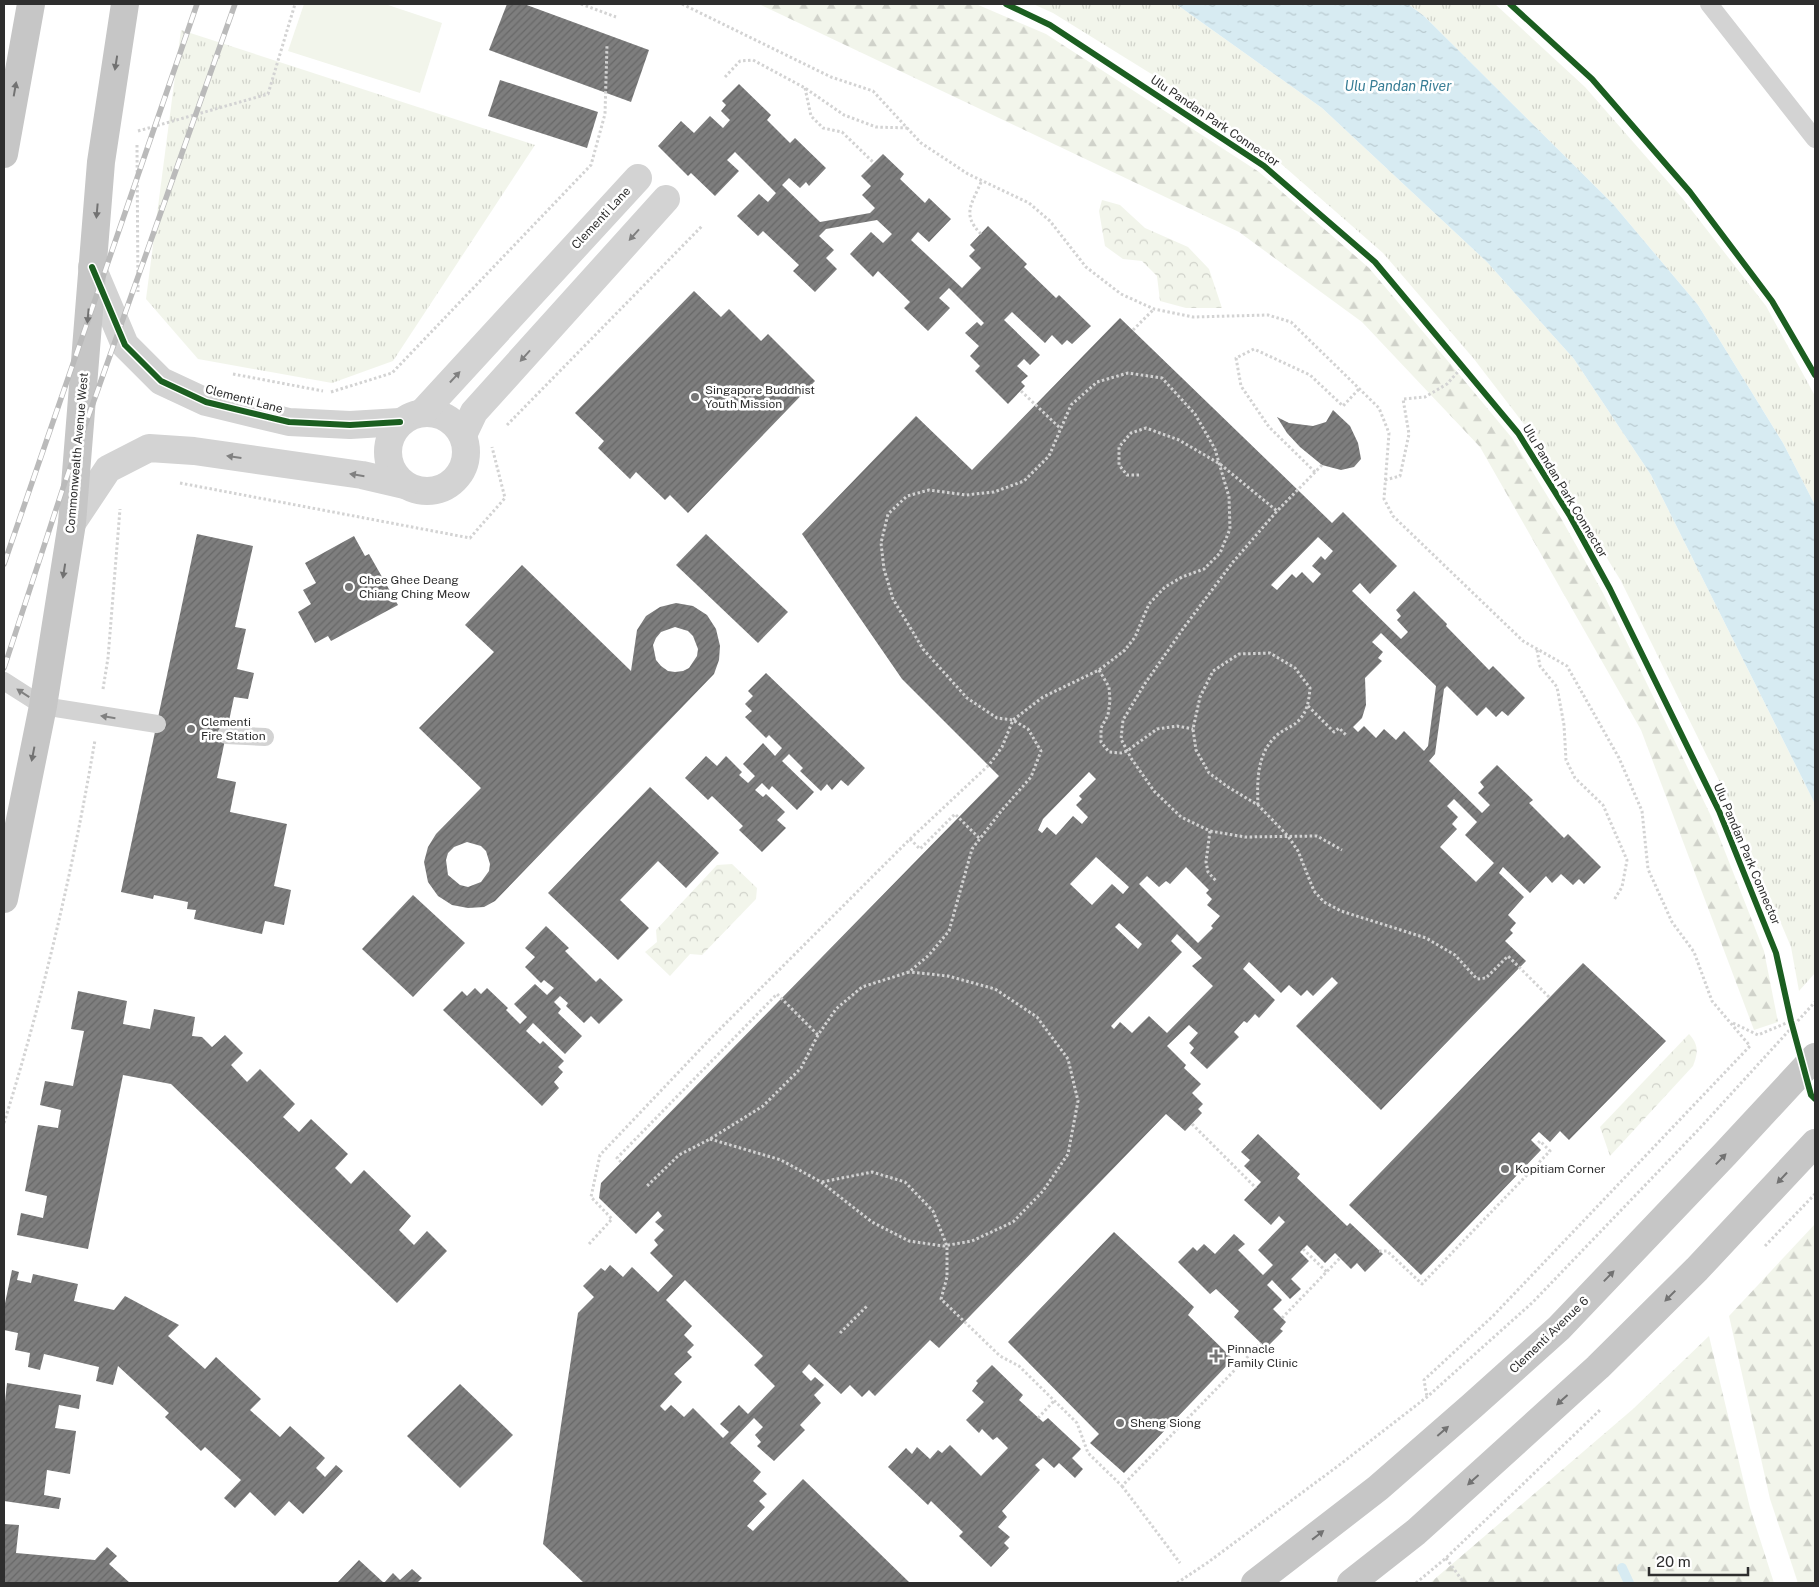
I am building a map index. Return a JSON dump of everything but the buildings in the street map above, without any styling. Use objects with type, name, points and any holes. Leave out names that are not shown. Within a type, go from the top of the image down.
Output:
[{"type":"main road","points":[[4,154],[31,4]]},
{"type":"main road","name":"Commonwealth Avenue West","points":[[4,899],[42,706],[72,523],[101,162],[124,9]]},
{"type":"main road","name":"Clementi Avenue 6","points":[[1255,1583],[1378,1488],[1559,1328],[1726,1154],[1815,1057]]},
{"type":"main road","points":[[1351,1583],[1416,1532],[1598,1367],[1697,1268],[1815,1143]]},
{"type":"street","name":"Clementi Lane","points":[[405,485],[396,477],[390,466],[388,455],[391,437],[638,178]]},
{"type":"street","points":[[72,523],[108,470],[148,448],[194,451],[362,475],[430,492],[444,488],[454,481],[462,471],[466,460],[466,447],[462,436],[474,412],[666,199]]},
{"type":"street","name":"Clementi Lane","points":[[92,267],[125,345],[162,381],[206,402],[289,422],[350,426],[434,414],[446,418],[456,425],[462,436]]},
{"type":"lane","points":[[1709,4],[1815,139]]},
{"type":"lane","points":[[4,681],[42,706],[156,724]]},
{"type":"lane","points":[[226,735],[265,737]]},
{"type":"path","points":[[137,131],[268,94],[295,4]]},
{"type":"path","points":[[582,4],[616,17]]},
{"type":"path","points":[[682,4],[831,77],[873,92],[922,143],[968,174],[1029,203],[1050,221],[1086,267],[1121,294],[1154,308],[1193,317],[1268,315],[1291,322],[1379,408],[1389,433],[1384,499],[1393,516],[1523,641],[1567,666],[1620,758],[1642,811],[1648,869],[1672,922],[1694,952],[1712,1001],[1750,1046],[1493,1316],[1424,1380],[1427,1397]]},
{"type":"path","points":[[232,374],[331,392],[392,374],[591,165],[605,114],[607,45]]},
{"type":"path","points":[[725,77],[740,60],[753,60],[805,88],[844,115],[876,127],[907,128]]},
{"type":"path","points":[[805,88],[811,116],[823,128],[842,132],[874,163]]},
{"type":"path","points":[[138,122],[138,293]]},
{"type":"path","points":[[980,234],[971,224],[969,213],[982,180]]},
{"type":"path","points":[[1133,330],[1154,308]]},
{"type":"path","points":[[1315,472],[1269,427],[1242,386],[1236,358],[1254,349],[1310,375],[1343,406],[1359,389]]},
{"type":"path","points":[[1457,358],[1469,373]]},
{"type":"path","points":[[1385,480],[1400,476],[1409,434],[1402,399],[1424,397],[1447,384],[1463,366]]},
{"type":"path","points":[[589,1244],[612,1219],[591,1197],[600,1156],[710,1040],[910,839],[989,765],[1002,747],[1013,720],[1043,697],[1098,670],[1125,650],[1135,637],[1149,604],[1165,587],[1182,577],[1204,569],[1220,553],[1230,528],[1229,497],[1220,464],[1215,449],[1195,414],[1162,378],[1128,373],[1097,382],[1071,405],[1048,456],[1024,481],[994,492],[966,495],[929,490],[907,496],[888,514],[881,543],[884,569],[893,599],[923,649],[966,698],[997,718],[1013,720],[1028,729],[1041,752],[1031,777],[979,838],[972,850],[949,931],[929,955],[909,972],[862,988],[836,1009],[818,1035],[801,1068],[763,1106],[710,1139],[679,1155],[646,1187]]},
{"type":"path","points":[[1021,391],[1061,429]]},
{"type":"path","points":[[1139,475],[1127,475],[1119,465],[1119,447],[1131,433],[1146,428],[1179,440],[1220,464],[1277,511]]},
{"type":"path","points":[[1322,465],[1277,511],[1233,562],[1185,626],[1144,685],[1123,720],[1121,739],[1154,791],[1181,817],[1210,831],[1245,837],[1317,836],[1342,850]]},
{"type":"path","points":[[175,482],[185,484]]},
{"type":"path","points":[[4,1123],[57,934],[83,808],[108,658],[120,504]]},
{"type":"path","points":[[1537,649],[1540,666],[1556,687],[1564,726],[1566,760],[1575,778],[1603,805],[1627,860],[1622,887],[1614,900]]},
{"type":"path","points":[[1258,805],[1257,781],[1263,754],[1276,735],[1297,723],[1308,706],[1310,688],[1295,668],[1270,653],[1238,654],[1213,671],[1200,698],[1193,729],[1196,750],[1208,773],[1258,805],[1288,836],[1298,851],[1314,891],[1324,902],[1341,911],[1426,938],[1455,955],[1477,979],[1486,978],[1508,956],[1549,997]]},
{"type":"path","points":[[1098,670],[1109,687],[1108,715],[1100,728],[1101,742],[1109,752],[1121,753],[1127,751],[1157,729],[1177,726],[1193,729]]},
{"type":"path","points":[[1308,706],[1334,732],[1339,728],[1346,735]]},
{"type":"path","points":[[910,839],[920,849],[955,814],[979,838]]},
{"type":"path","points":[[1210,831],[1206,862],[1208,872],[1217,882]]},
{"type":"path","points":[[710,1139],[781,1160],[821,1182],[872,1222],[909,1241],[947,1246],[972,1241],[1012,1222],[1043,1191],[1068,1154],[1078,1102],[1068,1059],[1037,1017],[995,989],[948,976],[909,972]]},
{"type":"path","points":[[621,1162],[617,1158],[777,994],[818,1035]]},
{"type":"path","points":[[1712,1001],[1732,1023],[1758,1035],[1792,1021]]},
{"type":"path","points":[[1177,1583],[1208,1563],[1338,1466],[1448,1379],[1560,1274],[1694,1135],[1815,1002]]},
{"type":"path","points":[[1790,1013],[1796,1037]]},
{"type":"path","points":[[1192,1124],[1256,1188]]},
{"type":"path","points":[[1379,1251],[1387,1250],[1422,1284],[1550,1151],[1540,1141],[1536,1145]]},
{"type":"path","points":[[821,1182],[872,1172],[906,1182],[934,1211],[947,1246],[947,1277],[941,1299],[1000,1356],[1019,1366],[1077,1423],[1088,1453],[1122,1486],[1180,1563]]},
{"type":"path","points":[[1303,1249],[1327,1272]]},
{"type":"path","points":[[1282,1318],[1340,1258]]},
{"type":"path","points":[[840,1333],[868,1306]]},
{"type":"path","points":[[1122,1486],[1261,1343]]},
{"type":"path","points":[[1038,1418],[1054,1401]]},
{"type":"path","points":[[1416,1583],[1446,1558],[1533,1473]]},
{"type":"path","points":[[1446,1558],[1464,1583]]},
{"type":"green space","points":[[304,4],[385,4],[442,23],[420,93],[288,51]]},
{"type":"green space","points":[[759,4],[976,4],[1046,34],[1259,172],[1369,268],[1512,438],[1562,520],[1603,593],[1711,816],[1764,951],[1778,1022],[1754,1030],[1641,730],[1480,447],[1362,322],[1239,232]]},
{"type":"green space","points":[[1033,4],[1176,4],[1322,108],[1487,262],[1574,359],[1651,475],[1815,804],[1815,973],[1799,991],[1791,947],[1731,805],[1621,581],[1527,428],[1474,359],[1383,253],[1271,155],[1166,83],[1053,13]]},
{"type":"green space","points":[[1408,4],[1495,4],[1585,87],[1683,199],[1766,306],[1815,396],[1815,505],[1783,443],[1698,305],[1613,204],[1424,16]]},
{"type":"green space","points":[[181,30],[535,145],[393,361],[332,383],[198,359],[146,299]]},
{"type":"green space","points":[[1102,200],[1120,205],[1145,228],[1188,247],[1209,269],[1222,308],[1186,308],[1160,301],[1157,276],[1142,261],[1123,259],[1105,246],[1099,211]]},
{"type":"green space","points":[[732,864],[757,888],[756,899],[702,955],[690,954],[670,976],[645,952],[657,942],[656,930],[717,865]]},
{"type":"green space","points":[[1689,1034],[1695,1042],[1697,1049],[1693,1066],[1610,1156],[1600,1127]]},
{"type":"green space","points":[[1815,1224],[1815,1583],[1798,1583],[1770,1499],[1729,1316]]},
{"type":"green space","points":[[1709,1336],[1750,1508],[1774,1583],[1430,1583],[1633,1409]]},
{"type":"water","name":"Ulu Pandan River","points":[[1176,4],[1408,4],[1424,16],[1613,204],[1698,305],[1783,443],[1815,505],[1815,804],[1651,475],[1574,359],[1487,262],[1322,108]]},
{"type":"waterway","points":[[1622,1568],[1629,1583]]},
{"type":"railway","points":[[4,564],[197,4]]},
{"type":"railway","points":[[4,668],[65,482],[235,4]]},
{"type":"cycle path","name":"Ulu Pandan Park Connector","points":[[1006,4],[1050,25],[1264,166],[1375,262],[1518,433],[1570,516],[1610,589],[1719,811],[1776,953],[1791,1021],[1811,1095],[1815,1099]]},
{"type":"cycle path","points":[[1510,4],[1592,79],[1690,192],[1772,301],[1815,375]]},
{"type":"cycle path","points":[[92,267],[125,345],[161,381],[206,402],[289,422],[350,425],[400,422]]},
{"type":"place","name":"Singapore Buddhist Youth Mission","points":[[695,397]]},
{"type":"place","name":"Chee Ghee Deang Chiang Ching Meow","points":[[349,587]]},
{"type":"place","name":"Clementi Fire Station","points":[[191,729]]},
{"type":"place","name":"Kopitiam Corner","points":[[1505,1169]]},
{"type":"place","name":"Pinnacle Family Clinic","points":[[1216,1356]]},
{"type":"place","name":"Sheng Siong","points":[[1120,1423]]}]
